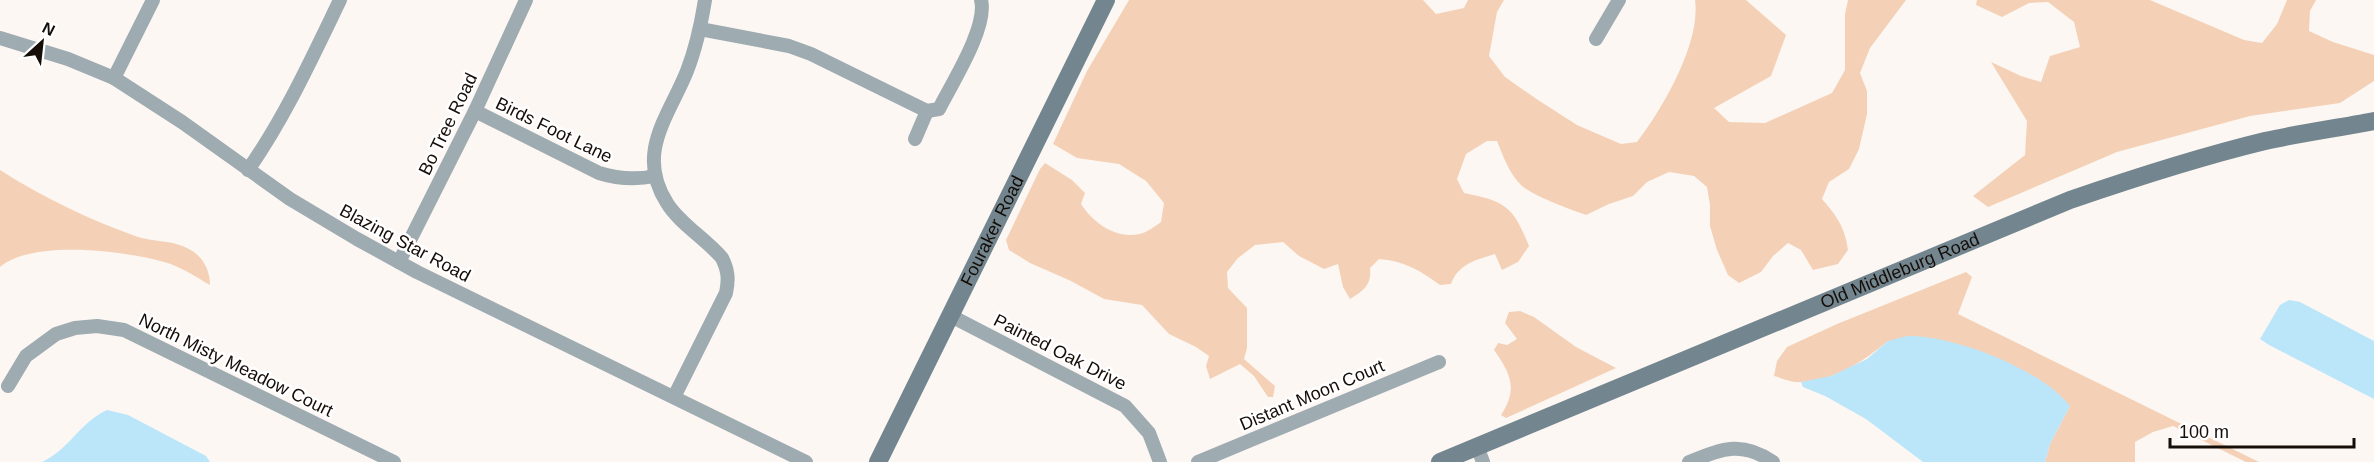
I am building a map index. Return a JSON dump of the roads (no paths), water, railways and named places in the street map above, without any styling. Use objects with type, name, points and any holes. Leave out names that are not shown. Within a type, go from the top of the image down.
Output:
[{"type":"main road","name":"Fouraker Road","points":[[878,462],[1106,0]]},
{"type":"main road","name":"Old Middleburg Road","points":[[1440,462],[1480,454],[2070,200],[2221,152],[2268,140],[2374,121]]},
{"type":"street","points":[[114,78],[153,0]]},
{"type":"street","points":[[248,170],[288,106],[340,0]]},
{"type":"street","name":"Bo Tree Road","points":[[399,262],[475,111],[526,0]]},
{"type":"street","points":[[674,397],[726,293],[728,281],[727,269],[722,258],[668,206],[655,176],[654,159],[658,131],[686,74],[700,28],[705,0]]},
{"type":"street","points":[[700,28],[789,46],[811,54],[927,111],[939,109],[979,29],[983,14],[981,0]]},
{"type":"street","points":[[1596,39],[1619,0]]},
{"type":"street","name":"Blazing Star Road","points":[[0,38],[68,58],[114,78],[150,100],[320,218],[399,262],[806,462]]},
{"type":"street","name":"Birds Foot Lane","points":[[475,111],[599,173],[612,177],[639,179],[655,176]]},
{"type":"street","points":[[915,139],[927,111]]},
{"type":"street","name":"Painted Oak Drive","points":[[951,316],[1125,406],[1149,433],[1160,462]]},
{"type":"street","name":"North Misty Meadow Court","points":[[8,386],[26,356],[56,334],[75,328],[97,326],[124,330],[394,462]]},
{"type":"street","name":"Distant Moon Court","points":[[1198,462],[1439,362]]},
{"type":"street","points":[[1689,462],[1724,449],[1754,451],[1773,462]]},
{"type":"water","points":[[2289,300],[2300,302],[2374,341],[2374,399],[2260,339],[2280,305]]},
{"type":"water","points":[[1907,336],[1948,341],[1972,348],[2018,367],[2057,392],[2070,406],[2050,444],[2045,462],[1923,462],[1866,419],[1825,396],[1803,387],[1801,382],[1831,376],[1867,359],[1888,341]]},
{"type":"water","points":[[107,410],[128,415],[206,456],[210,462],[42,462],[52,457],[97,415]]}]
